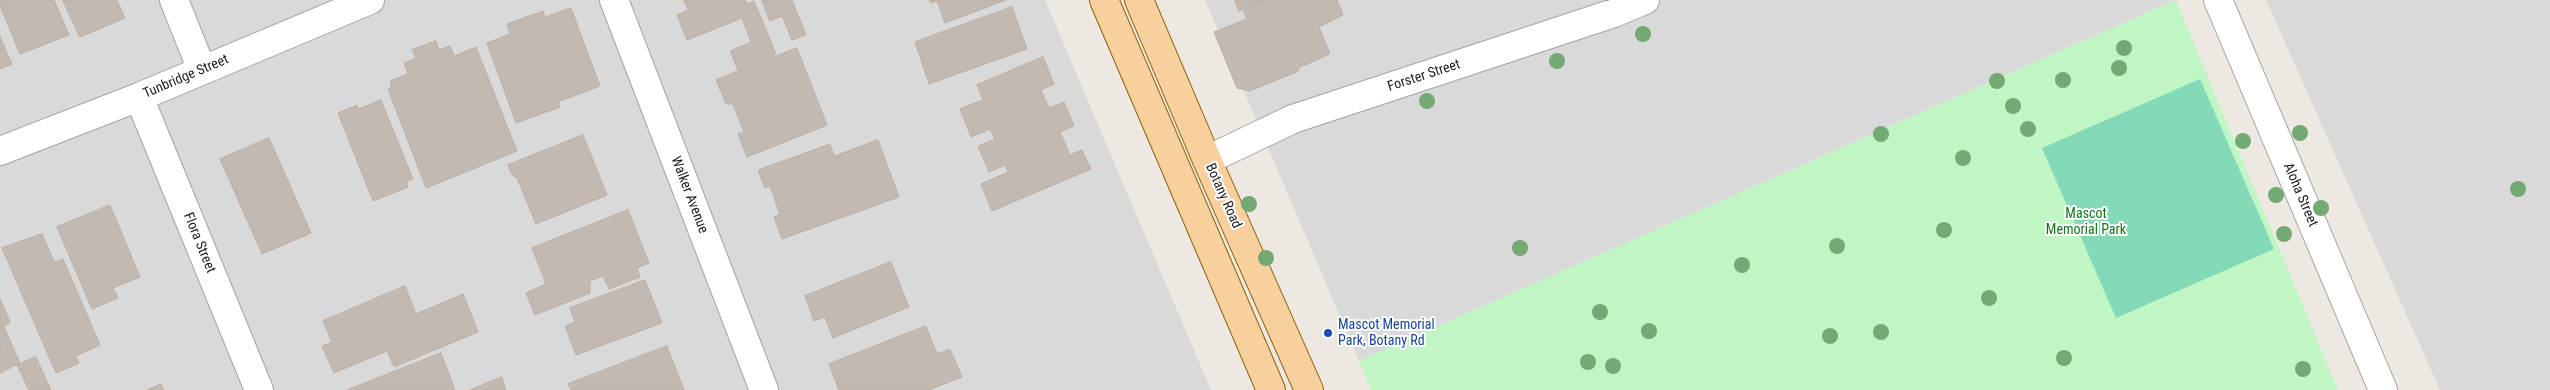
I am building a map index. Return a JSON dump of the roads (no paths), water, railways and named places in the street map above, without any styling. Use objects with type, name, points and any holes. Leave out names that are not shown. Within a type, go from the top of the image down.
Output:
[{"type":"main road","points":[[1104,0],[1271,390]]},
{"type":"main road","name":"Botany Road","points":[[1139,0],[1207,160],[1309,390]]},
{"type":"street","points":[[174,0],[202,70]]},
{"type":"street","name":"Tunbridge Street","points":[[0,151],[139,97],[370,0]]},
{"type":"street","name":"Walker Avenue","points":[[614,0],[764,390]]},
{"type":"street","name":"Forster Street","points":[[1207,160],[1293,119],[1614,13],[1645,0]]},
{"type":"street","name":"Aloha Street","points":[[2218,0],[2383,390]]},
{"type":"street","name":"Flora Street","points":[[139,97],[259,390]]},
{"type":"place","name":"Mascot Memorial Park, Botany Rd","points":[[1328,333]]},
{"type":"park label","name":"Mascot Memorial Park","points":[[2086,222]]}]
